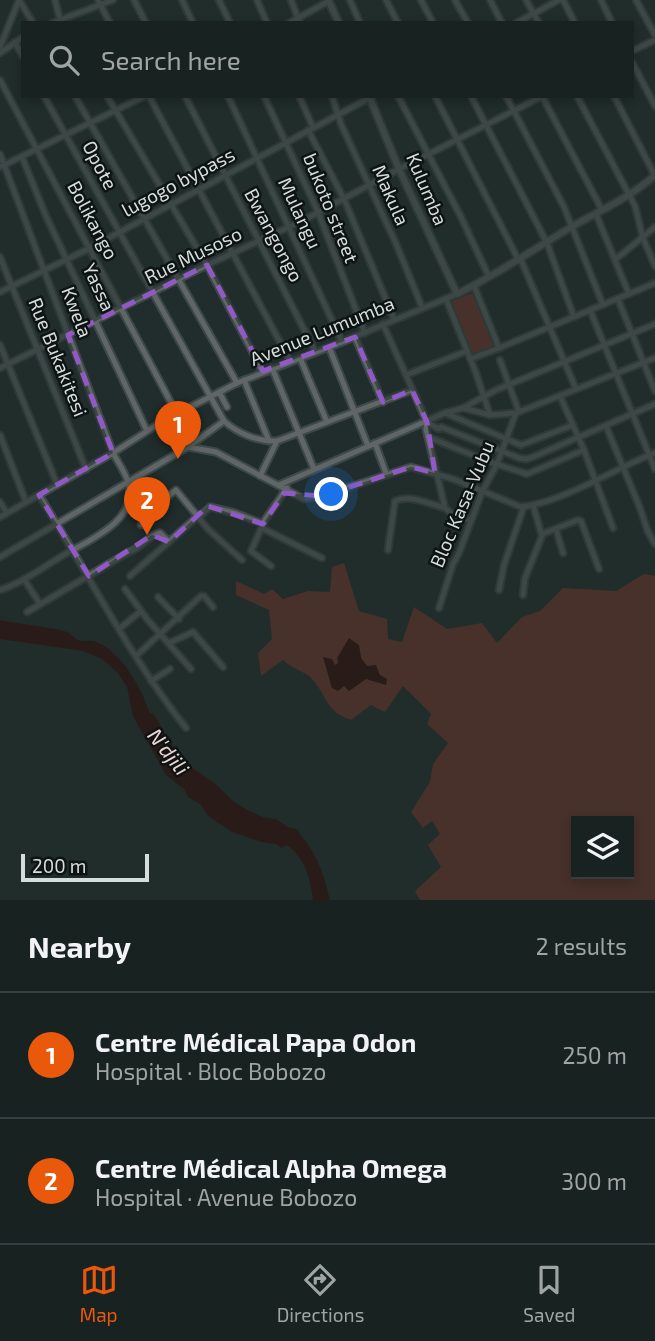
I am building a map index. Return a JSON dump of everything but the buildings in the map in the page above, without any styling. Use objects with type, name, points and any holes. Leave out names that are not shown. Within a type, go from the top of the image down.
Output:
[{"type":"street","points":[[19,0],[32,21]]},
{"type":"street","points":[[0,50],[19,0]]},
{"type":"street","points":[[55,0],[60,21],[99,2],[113,0]]},
{"type":"street","points":[[134,0],[145,21]]},
{"type":"street","points":[[182,0],[192,21]]},
{"type":"street","points":[[219,0],[229,21]]},
{"type":"street","points":[[257,0],[266,21]]},
{"type":"street","points":[[290,0],[299,21],[329,0],[338,21]]},
{"type":"street","points":[[350,0],[359,21]]},
{"type":"street","points":[[386,0],[397,21]]},
{"type":"street","points":[[421,0],[432,21]]},
{"type":"street","points":[[455,0],[467,21]]},
{"type":"street","points":[[490,0],[501,21]]},
{"type":"street","points":[[526,0],[537,21]]},
{"type":"street","points":[[520,21],[561,0],[574,21]]},
{"type":"street","points":[[601,0],[611,21]]},
{"type":"street","points":[[634,50],[655,38],[636,0]]},
{"type":"street","points":[[99,2],[109,21]]},
{"type":"street","points":[[0,50],[21,38]]},
{"type":"street","points":[[15,42],[21,53]]},
{"type":"street","points":[[634,66],[655,106]]},
{"type":"street","name":"Bolikango","points":[[0,80],[177,414]]},
{"type":"street","name":"Opote","points":[[45,98],[223,421]]},
{"type":"street","points":[[76,98],[237,383]]},
{"type":"street","points":[[108,98],[206,265],[263,372]]},
{"type":"street","points":[[2,166],[142,98]]},
{"type":"street","points":[[148,98],[289,361]]},
{"type":"street","name":"Bwangongo","points":[[186,98],[315,351]]},
{"type":"street","name":"Mulangu","points":[[229,98],[342,342]]},
{"type":"street","name":"bukoto street","points":[[265,98],[318,212],[365,333]]},
{"type":"street","points":[[300,98],[394,319]]},
{"type":"street","name":"Makula","points":[[333,98],[341,124],[422,307]]},
{"type":"street","name":"lugogo bypass","points":[[0,292],[90,248],[369,98]]},
{"type":"street","name":"Kulumba","points":[[371,98],[399,169],[457,294]]},
{"type":"street","points":[[399,98],[489,277]]},
{"type":"street","points":[[436,98],[536,291],[576,389]]},
{"type":"street","points":[[472,98],[547,243],[574,317]]},
{"type":"street","points":[[507,98],[573,226],[573,233],[603,305]]},
{"type":"street","name":"Rue Musoso","points":[[0,368],[344,199],[538,98]]},
{"type":"street","points":[[543,98],[599,212],[629,294]]},
{"type":"street","points":[[578,98],[639,215],[643,238],[655,266]]},
{"type":"street","points":[[615,98],[654,178]]},
{"type":"street","name":"Kwela","points":[[0,154],[2,166],[113,453],[128,481]]},
{"type":"street","name":"Yassa","points":[[22,157],[46,216],[148,431]]},
{"type":"street","name":"Avenue Lumumba","points":[[0,517],[219,391],[474,286],[654,178]]},
{"type":"street","points":[[615,259],[655,227]]},
{"type":"street","name":"Rue Bukakitesi","points":[[0,257],[86,469]]},
{"type":"street","points":[[470,359],[655,283]]},
{"type":"street","points":[[474,286],[499,348]]},
{"type":"street","name":"Bloc Kasa-Vubu","points":[[446,299],[490,415]]},
{"type":"street","points":[[618,299],[655,390]]},
{"type":"street","points":[[590,310],[632,414],[652,454],[655,469]]},
{"type":"street","points":[[383,324],[427,422],[435,473],[445,508]]},
{"type":"street","points":[[279,485],[445,413],[463,408],[509,384],[655,324]]},
{"type":"street","points":[[355,337],[383,402]]},
{"type":"street","points":[[0,345],[57,484]]},
{"type":"street","points":[[329,347],[342,385],[386,473]]},
{"type":"street","points":[[406,375],[467,351]]},
{"type":"street","points":[[300,358],[327,422]]},
{"type":"street","points":[[463,408],[490,415],[517,412],[655,358]]},
{"type":"street","points":[[500,360],[517,412]]},
{"type":"street","points":[[272,368],[314,469]]},
{"type":"street","points":[[244,380],[269,441]]},
{"type":"street","points":[[0,557],[188,447],[223,421],[240,433],[277,441],[412,390]]},
{"type":"street","points":[[219,391],[227,407]]},
{"type":"street","points":[[560,396],[584,450],[613,528]]},
{"type":"street","points":[[427,422],[437,428],[526,459],[655,404]]},
{"type":"street","name":"Bloc Kasa-Vubu","points":[[439,608],[470,520],[497,464],[517,412]]},
{"type":"street","points":[[445,413],[523,445],[572,425]]},
{"type":"street","points":[[163,421],[181,450]]},
{"type":"street","points":[[606,426],[655,544]]},
{"type":"street","points":[[0,435],[26,502]]},
{"type":"street","points":[[428,437],[527,474],[584,450]]},
{"type":"street","points":[[260,476],[277,441]]},
{"type":"street","points":[[188,447],[216,452],[304,499],[322,496],[411,467],[435,473],[524,506],[596,481],[652,454]]},
{"type":"street","points":[[0,590],[24,579],[118,522],[127,505],[128,481]]},
{"type":"street","points":[[271,566],[251,551],[262,526],[286,488]]},
{"type":"street","points":[[141,525],[156,505],[176,490],[197,517],[242,560]]},
{"type":"street","points":[[39,495],[151,681],[186,728]]},
{"type":"street","points":[[388,550],[394,500],[418,499],[470,520]]},
{"type":"street","points":[[0,502],[7,513]]},
{"type":"street","points":[[523,595],[525,578],[533,564],[542,534],[533,505]]},
{"type":"street","points":[[499,590],[505,561],[524,506]]},
{"type":"street","points":[[130,576],[210,507],[235,513],[322,558]]},
{"type":"street","points":[[542,534],[580,521],[599,569]]},
{"type":"street","points":[[556,529],[563,552]]},
{"type":"street","points":[[27,612],[143,545],[155,533],[160,533],[169,542]]},
{"type":"street","points":[[24,579],[40,604]]},
{"type":"street","points":[[125,589],[191,669]]},
{"type":"street","points":[[136,656],[201,597],[204,596],[214,607]]},
{"type":"street","points":[[158,597],[179,619]]},
{"type":"street","points":[[120,629],[141,611]]},
{"type":"street","points":[[169,643],[193,632],[223,667]]},
{"type":"street","points":[[151,681],[170,669]]},
{"type":"highlighted area","points":[[207,265],[263,371],[355,337],[383,402],[412,390],[427,422],[435,473],[411,467],[322,496],[284,493],[263,524],[208,506],[169,542],[152,535],[89,576],[39,495],[113,453],[68,335]]},
{"type":"shaded area","points":[[475,292],[496,346],[471,356],[450,302]]},
{"type":"shaded area","points":[[344,563],[359,611],[387,619],[388,639],[402,642],[414,607],[447,629],[482,623],[497,643],[522,617],[540,611],[563,588],[616,591],[644,574],[655,576],[655,900],[420,900],[415,891],[441,867],[428,845],[440,834],[432,821],[423,828],[411,812],[430,782],[433,764],[448,743],[427,724],[431,714],[403,686],[385,712],[371,705],[351,720],[331,708],[309,677],[283,660],[261,676],[258,653],[272,639],[269,610],[236,595],[236,581],[264,594],[272,589],[283,599],[308,591],[330,592],[332,567]],"holes":[[[359,645],[361,658],[367,667],[365,679],[349,691],[344,686],[332,688],[329,676],[339,663],[337,658]]]},
{"type":"water","name":"N'djili","points":[[0,620],[64,631],[78,640],[94,641],[113,652],[129,670],[149,712],[154,715],[182,760],[249,811],[276,819],[287,827],[296,829],[318,862],[330,900],[313,900],[306,870],[299,857],[287,845],[281,848],[276,844],[232,832],[208,816],[200,804],[188,797],[184,789],[166,775],[133,716],[127,687],[117,672],[102,659],[83,651],[0,639]]},
{"type":"water","points":[[349,638],[359,645],[361,658],[367,666],[376,665],[380,675],[387,679],[386,685],[366,679],[349,691],[344,686],[338,691],[332,688],[323,657],[332,659],[335,665],[338,663],[337,658]]},
{"type":"place","name":"Centre Médical Papa Odon","points":[[178,459]]},
{"type":"place","name":"Centre Médical Alpha Omega","points":[[147,535]]}]
